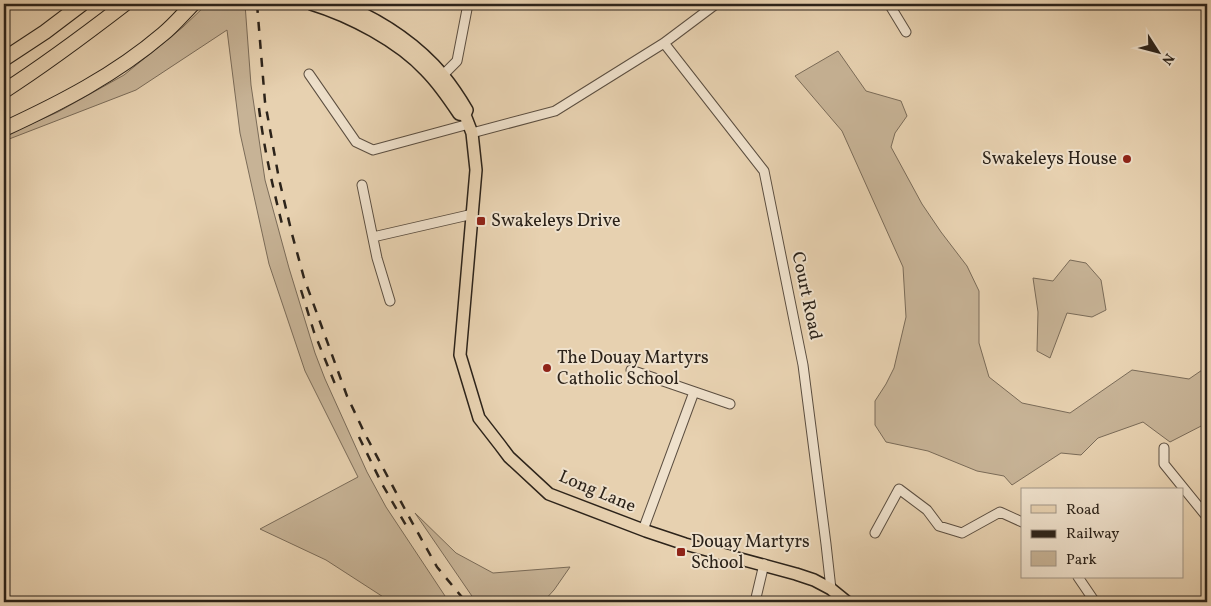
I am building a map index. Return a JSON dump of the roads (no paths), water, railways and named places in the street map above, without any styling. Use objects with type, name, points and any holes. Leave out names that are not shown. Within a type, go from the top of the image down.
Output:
[{"type":"highway","points":[[4,59],[45,32],[82,4]]},
{"type":"highway","points":[[4,91],[35,71],[125,4]]},
{"type":"highway","points":[[4,129],[54,105],[119,68],[164,34],[193,4]]},
{"type":"main road","points":[[311,4],[362,25],[411,57],[426,71],[469,124]]},
{"type":"main road","name":"Long Lane","points":[[342,4],[394,31],[417,49],[443,75],[467,110],[476,170],[460,355],[479,418],[509,457],[549,494],[685,544],[764,564],[814,580],[831,589],[846,602]]},
{"type":"street","points":[[443,75],[457,61],[468,4]]},
{"type":"street","points":[[309,74],[356,142],[373,150],[469,124],[555,111],[664,43],[716,4]]},
{"type":"street","points":[[888,4],[906,32]]},
{"type":"street","name":"Court Road","points":[[664,43],[764,171],[803,364],[831,589]]},
{"type":"street","points":[[362,186],[377,258],[390,301]]},
{"type":"street","points":[[373,237],[473,214]]},
{"type":"street","points":[[631,370],[730,404]]},
{"type":"street","points":[[643,530],[694,392]]},
{"type":"street","points":[[1164,448],[1164,464],[1183,488]]},
{"type":"street","points":[[875,533],[899,489],[927,510],[939,526],[962,532],[1000,512],[1021,522]]},
{"type":"street","points":[[1184,489],[1207,517]]},
{"type":"street","points":[[755,602],[764,564]]},
{"type":"street","points":[[1079,578],[1095,602]]},
{"type":"railway","points":[[257,4],[265,102],[279,179],[304,278],[347,396],[365,434],[437,567],[466,602]]},
{"type":"railway","points":[[259,108],[263,138],[283,228]]},
{"type":"railway","points":[[301,290],[314,332],[335,384]]},
{"type":"railway","points":[[359,437],[382,484],[407,527]]},
{"type":"place","name":"Swakeleys House","points":[[1127,159]]},
{"type":"place","name":"Swakeleys Drive","points":[[481,221]]},
{"type":"place","name":"The Douay Martyrs Catholic School","points":[[547,368]]},
{"type":"place","name":"Douay Martyrs School","points":[[681,552]]}]
